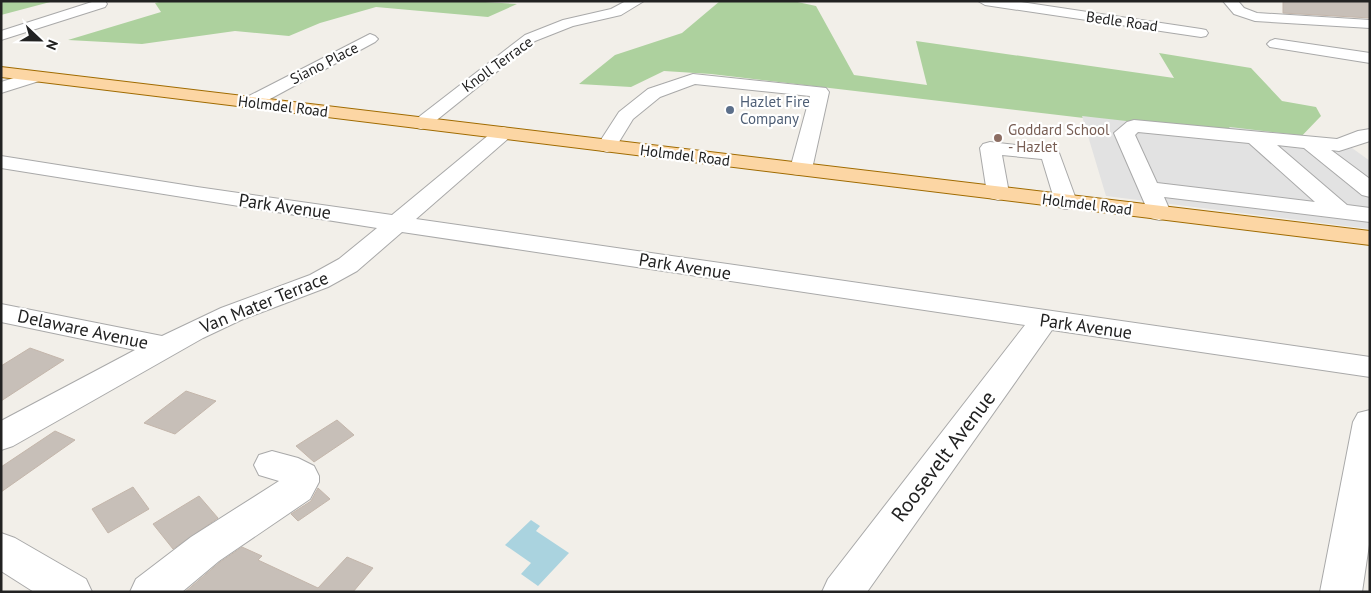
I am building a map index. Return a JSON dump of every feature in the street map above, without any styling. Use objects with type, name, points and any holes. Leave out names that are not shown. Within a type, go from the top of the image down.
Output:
[{"type":"main road","name":"Holmdel Road","points":[[1,72],[1370,238]]},
{"type":"street","name":"Knoll Terrace","points":[[421,122],[530,38],[568,23],[616,12],[637,1]]},
{"type":"street","name":"Bedle Road","points":[[985,1],[1200,33]]},
{"type":"street","points":[[1230,1],[1239,11],[1255,17],[1370,24]]},
{"type":"street","points":[[1093,17],[1102,3]]},
{"type":"street","points":[[1,36],[100,4]]},
{"type":"street","name":"Siano Place","points":[[250,102],[370,39]]},
{"type":"street","points":[[1275,44],[1368,61]]},
{"type":"street","points":[[1,88],[34,77]]},
{"type":"street","points":[[607,146],[626,116],[654,93],[693,79],[820,92],[801,169]]},
{"type":"street","points":[[1159,213],[1124,133],[1134,126],[1339,145],[1365,135],[1370,136]]},
{"type":"street","name":"Van Mater Terrace","points":[[1,437],[193,331],[231,314],[306,287],[336,273],[360,258],[503,133]]},
{"type":"street","points":[[1256,138],[1341,212]]},
{"type":"street","points":[[1310,142],[1370,190]]},
{"type":"street","points":[[998,193],[990,148],[1051,154],[1066,202]]},
{"type":"street","name":"Park Avenue","points":[[1,162],[198,194],[1370,367]]},
{"type":"street","points":[[1149,189],[1370,215]]},
{"type":"street","name":"Delaware Avenue","points":[[1,313],[165,346]]},
{"type":"street","name":"Roosevelt Avenue","points":[[843,592],[1044,320]]},
{"type":"street","points":[[1341,592],[1370,422]]},
{"type":"street","points":[[151,592],[205,549],[297,489],[302,476],[272,465]]},
{"type":"street","points":[[6,560],[71,592]]},
{"type":"green space","points":[[1,1],[54,1],[1,15]]},
{"type":"green space","points":[[163,1],[469,1],[517,4],[488,17],[376,7],[320,23],[289,36],[235,31],[142,44],[68,40],[161,12],[155,3]]},
{"type":"green space","points":[[720,1],[793,1],[816,6],[854,75],[927,85],[916,41],[1174,78],[1159,53],[1251,68],[1282,101],[1316,107],[1321,116],[1295,143],[711,74],[664,71],[631,87],[579,84],[615,55],[682,33]]},
{"type":"shaded area","points":[[1082,116],[1224,132],[1230,127],[1341,140],[1370,161],[1370,229],[1106,196]]},
{"type":"water","points":[[531,520],[540,526],[536,531],[569,553],[538,586],[521,574],[531,563],[505,545]]},
{"type":"building","points":[[1283,1],[1370,1],[1370,18],[1283,13]]},
{"type":"building","points":[[30,348],[64,360],[1,401],[1,366]]},
{"type":"building","points":[[186,391],[216,401],[175,434],[144,423]]},
{"type":"building","points":[[337,420],[354,435],[314,462],[296,446]]},
{"type":"building","points":[[55,431],[75,440],[1,492],[1,467]]},
{"type":"building","points":[[133,487],[149,509],[108,533],[92,509]]},
{"type":"building","points":[[318,488],[330,499],[298,521],[291,514],[311,501]]},
{"type":"building","points":[[199,496],[218,518],[173,549],[153,524]]},
{"type":"building","points":[[242,547],[262,556],[258,560],[318,588],[347,557],[373,568],[353,592],[185,592],[220,562]]},
{"type":"place","name":"Hazlet Fire Company","points":[[730,110]]},
{"type":"place","name":"Goddard School - Hazlet","points":[[998,138]]}]
